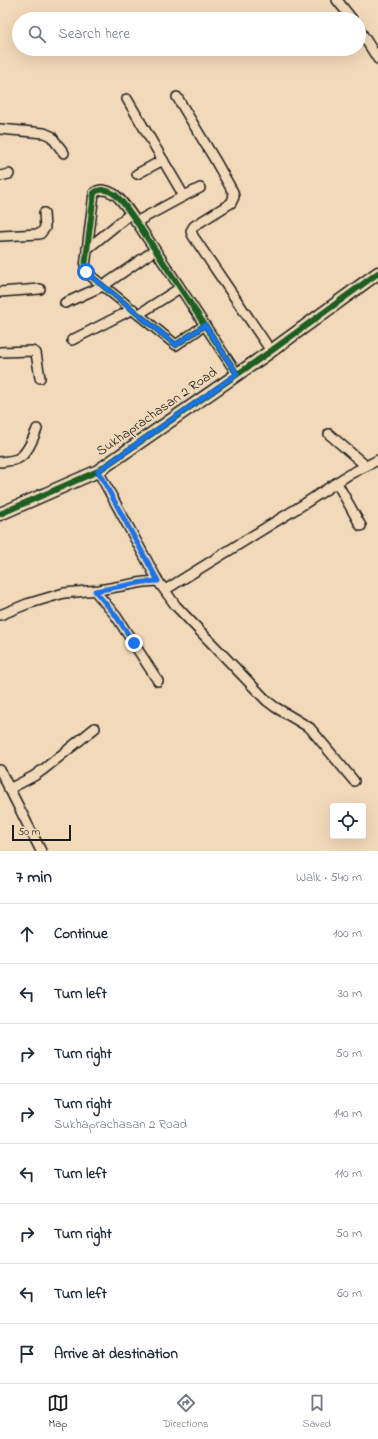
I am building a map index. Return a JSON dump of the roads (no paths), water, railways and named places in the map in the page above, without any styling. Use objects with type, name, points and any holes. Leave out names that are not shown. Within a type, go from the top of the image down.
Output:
[{"type":"street","points":[[337,0],[346,12]]},
{"type":"street","points":[[366,40],[378,59]]},
{"type":"street","points":[[177,97],[215,160],[233,192],[234,197],[231,204],[194,226],[192,231],[193,236],[271,351]]},
{"type":"street","points":[[127,100],[184,196]]},
{"type":"street","points":[[0,129],[44,133],[51,136],[64,153]]},
{"type":"street","points":[[137,174],[163,160]]},
{"type":"street","points":[[136,222],[200,188]]},
{"type":"street","points":[[205,325],[176,345],[86,272],[85,267],[94,193],[97,190],[114,194],[130,214],[155,250],[205,325],[237,374]]},
{"type":"street","points":[[0,236],[40,234],[45,228],[44,213]]},
{"type":"street","points":[[87,249],[130,214]]},
{"type":"street","points":[[65,303],[103,286],[155,250]]},
{"type":"street","name":"Sukhaprachasan 2 Road","points":[[0,514],[98,471],[271,351],[378,273]]},
{"type":"street","points":[[72,340],[136,312],[180,288]]},
{"type":"street","points":[[0,292],[40,289]]},
{"type":"street","points":[[0,352],[32,350],[36,353],[40,378]]},
{"type":"street","points":[[0,462],[17,459],[23,454],[30,445],[37,429]]},
{"type":"street","points":[[330,434],[366,466]]},
{"type":"street","points":[[164,590],[337,483],[378,460]]},
{"type":"street","points":[[98,471],[158,581],[176,606],[267,701],[310,728],[354,781]]},
{"type":"street","points":[[337,483],[361,526]]},
{"type":"street","points":[[0,615],[27,604],[64,593],[95,591],[144,582],[158,581]]},
{"type":"street","points":[[95,591],[116,616],[158,681]]},
{"type":"street","points":[[9,789],[44,769],[95,728]]},
{"type":"street","points":[[0,770],[41,851]]}]
